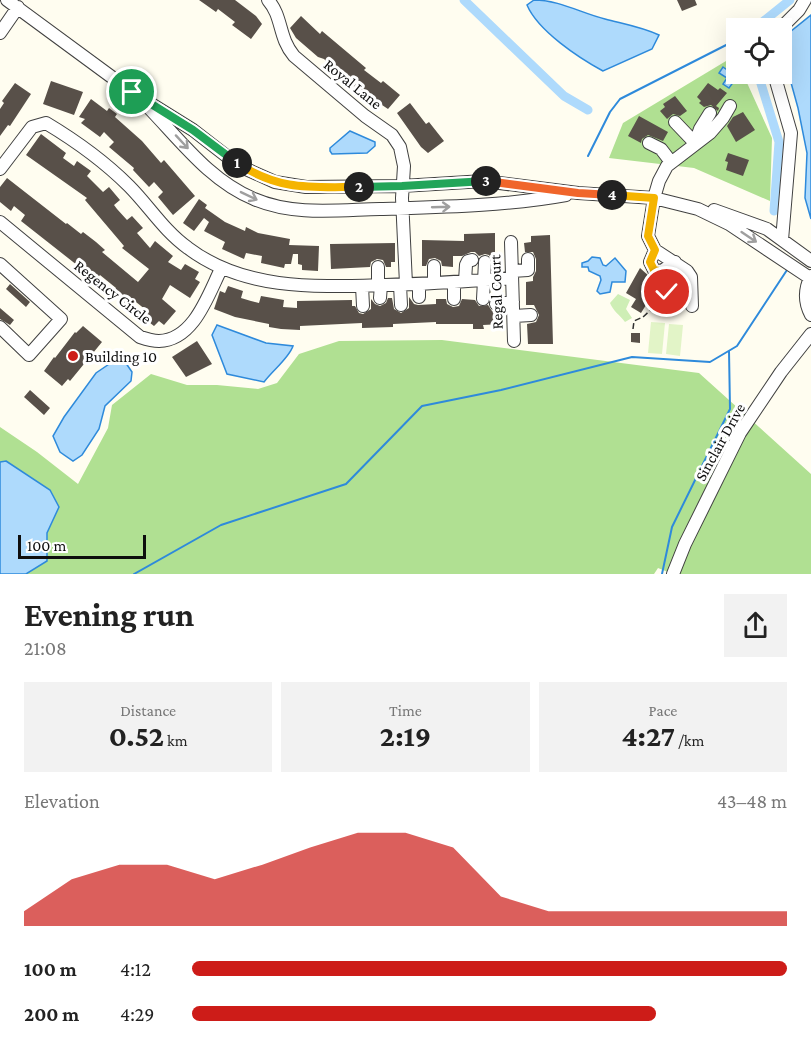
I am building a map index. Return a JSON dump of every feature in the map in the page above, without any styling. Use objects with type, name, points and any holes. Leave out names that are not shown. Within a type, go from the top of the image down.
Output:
[{"type":"street","name":"Royal Lane","points":[[268,0],[277,13],[285,46],[365,116],[392,135],[400,147],[404,166],[402,197],[408,284]]},
{"type":"street","points":[[791,18],[799,10],[804,0]]},
{"type":"street","points":[[0,33],[13,4],[132,92],[193,130],[229,158],[260,176],[292,186],[402,197],[528,202],[578,193]]},
{"type":"street","points":[[777,84],[791,133],[782,240]]},
{"type":"street","points":[[132,92],[214,174],[252,199],[276,207],[314,210],[402,197],[484,181],[578,193],[654,198],[698,209],[718,210],[767,229],[811,261]]},
{"type":"street","points":[[692,306],[691,277],[675,262],[655,250],[648,236],[654,198],[667,166],[710,133],[730,106]]},
{"type":"street","points":[[695,143],[710,113]]},
{"type":"street","points":[[675,122],[695,143]]},
{"type":"street","points":[[0,169],[32,127],[46,123],[101,160],[188,248],[221,268],[261,281],[320,287],[484,280],[528,270],[528,259]]},
{"type":"street","points":[[649,143],[661,149],[671,162]]},
{"type":"street","points":[[214,174],[229,158]]},
{"type":"street","points":[[698,209],[729,224],[810,277],[805,297],[811,315]]},
{"type":"street","name":"Regency Circle","points":[[0,222],[140,337],[156,341],[171,339],[185,331],[201,310],[221,268]]},
{"type":"street","name":"Regal Court","points":[[511,242],[513,338],[527,334]]},
{"type":"street","points":[[655,250],[650,262],[654,270],[662,271],[675,262]]},
{"type":"street","points":[[448,282],[471,260]]},
{"type":"street","points":[[483,299],[485,262]]},
{"type":"street","points":[[0,264],[61,319],[30,355],[0,327]]},
{"type":"street","points":[[438,266],[448,282],[450,299]]},
{"type":"street","points":[[380,298],[382,267]]},
{"type":"street","points":[[512,274],[529,273],[529,282]]},
{"type":"street","points":[[408,284],[419,297]]},
{"type":"street","points":[[401,304],[408,284]]},
{"type":"street","points":[[362,286],[363,306]]},
{"type":"street","points":[[496,304],[526,295]]},
{"type":"street","points":[[514,316],[531,315]]},
{"type":"street","name":"Sinclair Drive","points":[[673,574],[685,544],[740,433],[781,372],[811,334]]},
{"type":"path","points":[[658,301],[668,280],[662,271]]},
{"type":"path","points":[[663,291],[669,295],[666,316]]},
{"type":"path","points":[[669,299],[681,299],[681,292]]},
{"type":"path","points":[[633,329],[634,321],[643,317],[654,305],[668,308]]},
{"type":"green space","points":[[726,61],[726,84],[748,84],[772,138],[770,201],[694,168],[609,158],[623,123]]},
{"type":"green space","points":[[618,294],[630,300],[626,309],[632,318],[625,322],[610,303]]},
{"type":"green space","points":[[651,322],[665,323],[662,354],[648,353]]},
{"type":"green space","points":[[669,324],[683,325],[680,356],[666,354]]},
{"type":"green space","points":[[442,340],[699,373],[811,474],[811,574],[673,574],[658,568],[654,574],[26,574],[47,560],[47,533],[59,507],[6,461],[0,462],[0,427],[78,484],[108,428],[112,405],[151,374],[187,385],[258,389],[277,383],[299,354],[339,341]]},
{"type":"water","points":[[534,0],[561,4],[659,35],[652,49],[603,71],[571,51],[540,24],[527,5]]},
{"type":"water","points":[[811,15],[811,219],[805,198],[807,153],[791,84],[792,30]]},
{"type":"water","points":[[723,67],[726,69],[726,77],[719,73]]},
{"type":"water","points":[[726,80],[726,84],[732,84],[729,88],[723,84]]},
{"type":"water","points":[[350,131],[375,142],[375,146],[367,153],[332,154],[330,148]]},
{"type":"water","points":[[592,257],[600,258],[606,266],[615,258],[626,271],[625,282],[612,282],[610,292],[600,294],[597,291],[600,276],[589,271],[588,267],[582,267],[582,263]]},
{"type":"water","points":[[217,325],[266,343],[293,346],[264,382],[227,374],[212,335]]},
{"type":"water","points":[[121,356],[132,372],[131,381],[105,406],[99,429],[82,455],[73,461],[60,452],[53,436],[96,373]]},
{"type":"water","points":[[6,461],[50,490],[59,507],[47,533],[47,561],[26,574],[0,574],[0,462]]},
{"type":"building","points":[[199,0],[235,0],[256,16],[262,24],[251,39],[232,25],[235,22],[218,9],[216,12]]},
{"type":"building","points":[[677,0],[695,0],[697,5],[682,11]]},
{"type":"building","points":[[301,16],[320,34],[322,31],[366,68],[364,70],[381,83],[383,81],[400,95],[388,109],[382,105],[379,106],[296,38],[290,28]]},
{"type":"building","points":[[51,81],[83,92],[74,115],[43,104]]},
{"type":"building","points":[[15,83],[31,94],[10,126],[8,125],[0,136],[0,109],[4,103],[2,101]]},
{"type":"building","points":[[708,83],[727,93],[716,106],[719,108],[718,111],[711,105],[704,107],[699,103],[701,101],[697,97]]},
{"type":"building","points":[[675,96],[687,111],[680,116],[673,114],[667,119],[660,111],[665,107],[663,104]]},
{"type":"building","points":[[91,99],[107,111],[109,108],[117,114],[115,117],[142,141],[161,163],[164,160],[195,196],[173,215],[158,197],[163,192],[154,182],[149,187],[133,170],[134,168],[109,147],[114,142],[104,132],[100,137],[81,123],[85,119],[79,117]]},
{"type":"building","points":[[410,103],[426,124],[429,122],[444,141],[428,153],[421,147],[397,113]]},
{"type":"building","points":[[743,112],[755,130],[736,142],[727,126],[733,117]]},
{"type":"building","points":[[639,116],[668,132],[663,141],[648,135],[642,139],[641,143],[628,136]]},
{"type":"building","points":[[41,134],[66,153],[63,158],[74,166],[77,161],[91,171],[87,176],[103,192],[109,187],[120,200],[114,205],[127,220],[132,216],[143,228],[137,233],[150,248],[155,241],[173,256],[168,262],[181,270],[185,264],[199,272],[195,279],[200,282],[190,298],[170,285],[162,299],[176,311],[164,325],[159,321],[154,326],[141,316],[146,310],[136,302],[130,309],[112,294],[116,288],[100,275],[96,280],[21,221],[25,215],[14,206],[11,211],[0,202],[0,187],[7,178],[66,224],[81,234],[83,232],[96,242],[105,250],[102,252],[138,282],[149,269],[122,248],[124,246],[85,200],[87,198],[26,155]]},
{"type":"building","points":[[728,153],[749,160],[743,176],[726,170],[728,162],[725,161]]},
{"type":"building","points":[[199,199],[207,205],[205,208],[225,222],[245,231],[246,227],[258,233],[290,239],[289,245],[319,246],[318,271],[302,270],[302,265],[298,264],[298,254],[293,254],[291,264],[285,264],[284,268],[261,263],[262,256],[246,253],[244,259],[222,249],[225,242],[204,231],[209,222],[204,218],[194,231],[183,223]]},
{"type":"building","points":[[495,233],[495,262],[489,255],[479,256],[471,252],[462,256],[453,256],[453,267],[442,266],[441,261],[435,258],[429,259],[426,266],[422,266],[422,240],[464,241],[464,234]]},
{"type":"building","points":[[550,235],[553,344],[528,344],[527,324],[536,322],[539,315],[534,305],[526,305],[526,282],[533,281],[536,259],[533,252],[525,252],[524,243],[531,242],[531,236]]},
{"type":"building","points":[[395,243],[395,262],[391,262],[391,267],[386,267],[383,260],[377,259],[371,262],[370,267],[331,269],[330,244]]},
{"type":"building","points":[[640,268],[650,277],[665,283],[651,307],[646,305],[641,313],[631,307],[636,299],[626,293]]},
{"type":"building","points":[[10,284],[30,302],[26,307],[6,289]]},
{"type":"building","points":[[228,286],[243,291],[241,298],[259,303],[261,296],[284,300],[283,307],[297,308],[297,301],[352,300],[352,306],[363,314],[371,309],[371,299],[380,306],[386,303],[388,298],[392,298],[394,309],[401,313],[409,308],[409,297],[414,304],[418,305],[436,304],[436,299],[446,299],[447,304],[453,307],[459,306],[462,299],[475,300],[479,306],[488,305],[492,311],[501,312],[502,324],[483,325],[484,329],[473,329],[473,324],[436,324],[436,322],[393,324],[393,327],[362,328],[362,323],[300,326],[300,330],[281,329],[214,309],[220,291],[225,293]]},
{"type":"building","points":[[0,308],[14,320],[10,325],[0,319]]},
{"type":"building","name":"Building 10","points":[[83,326],[102,342],[70,381],[68,379],[62,386],[44,371],[75,332]]},
{"type":"building","points":[[631,333],[640,333],[640,343],[631,342]]},
{"type":"building","points":[[197,341],[212,364],[186,377],[172,357]]},
{"type":"building","points":[[30,390],[50,408],[44,415],[24,397]]},
{"type":"waterway","points":[[464,0],[564,96],[588,110]]},
{"type":"waterway","points":[[768,18],[790,0]]},
{"type":"waterway","points":[[588,156],[610,112],[620,99],[726,45]]},
{"type":"waterway","points":[[761,84],[779,142],[774,211]]},
{"type":"waterway","points":[[134,574],[221,525],[346,484],[422,406],[501,390],[632,357],[710,362],[737,346],[787,270]]},
{"type":"waterway","points":[[662,574],[672,527],[730,409],[729,351]]},
{"type":"place","name":"Building 10","points":[[73,356]]},
{"type":"route","points":[[132,92],[193,130],[246,169],[275,182],[292,186],[402,186],[484,181],[578,193],[654,198],[648,236],[655,250],[650,262],[654,270],[662,271],[667,276],[668,282],[663,291],[667,292]]}]
